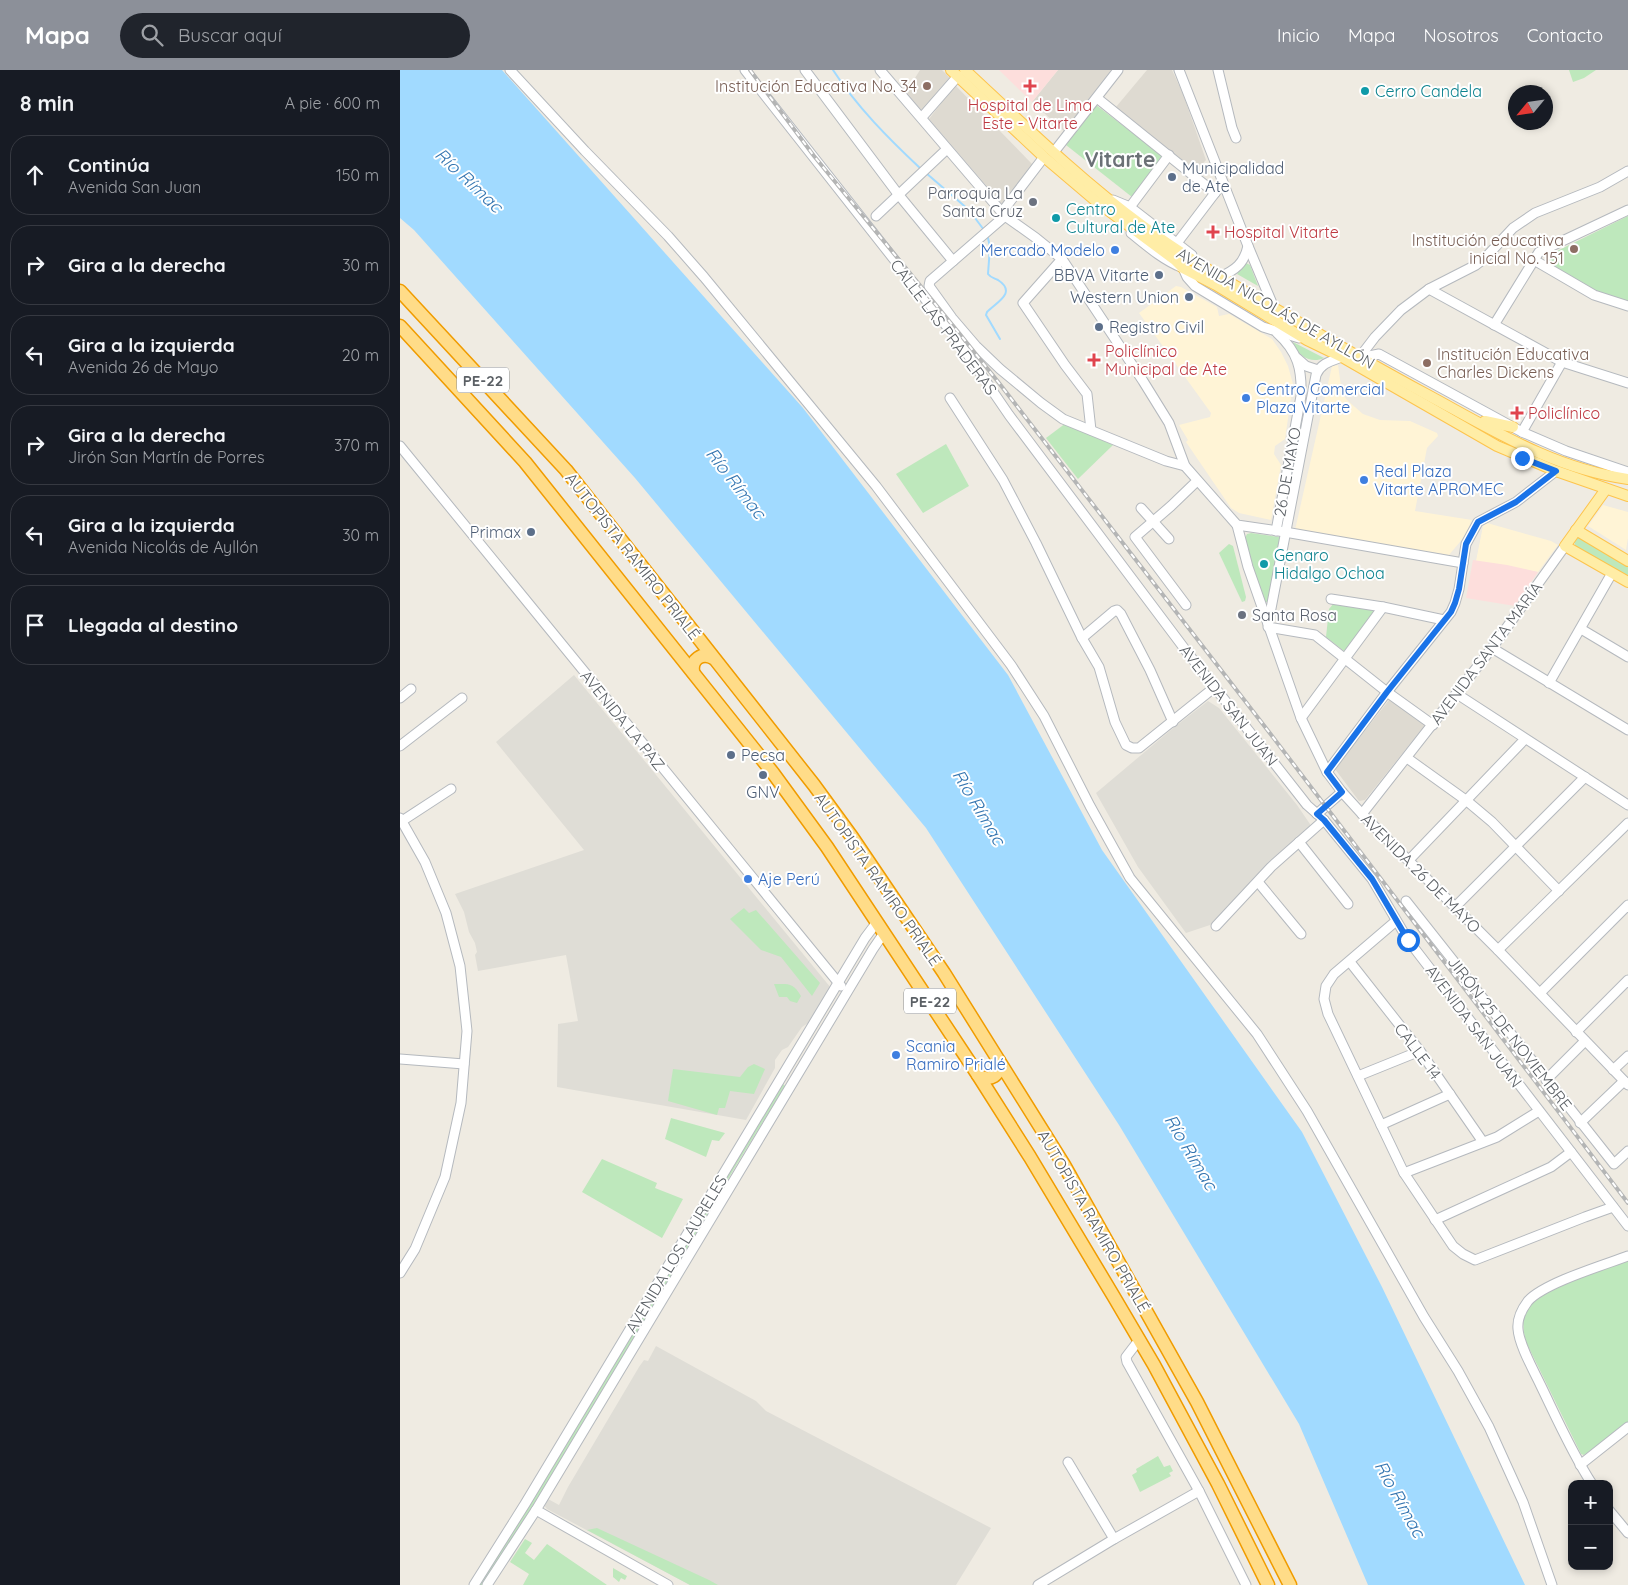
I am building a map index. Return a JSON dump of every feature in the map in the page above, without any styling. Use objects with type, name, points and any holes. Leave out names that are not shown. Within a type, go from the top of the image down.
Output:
[{"type":"highway","name":"AUTOPISTA RAMIRO PRIALÉ","points":[[400,291],[566,470],[814,785],[852,837],[944,973],[1064,1165],[1197,1402],[1290,1585]]},
{"type":"highway","name":"AUTOPISTA RAMIRO PRIALÉ","points":[[400,326],[525,462],[773,773],[827,847],[1030,1157],[1139,1340],[1218,1484],[1268,1585]]},
{"type":"highway","points":[[693,672],[693,663],[699,657],[707,656],[713,658]]},
{"type":"highway","points":[[978,1075],[984,1078],[994,1076],[1000,1068],[999,1061]]},
{"type":"main road","name":"AVENIDA NICOLÁS DE AYLLÓN","points":[[958,72],[1054,152],[1100,199],[1216,275],[1359,358],[1528,449],[1588,472],[1628,479]]},
{"type":"main road","name":"AVENIDA NICOLÁS DE AYLLÓN","points":[[958,72],[1044,158],[1100,199],[1183,268],[1216,285],[1307,340],[1342,357],[1498,446],[1556,471],[1628,496]]},
{"type":"main road","points":[[1471,418],[1517,430]]},
{"type":"main road","name":"AVENIDA SANTA MARÍA","points":[[1564,546],[1606,488]]},
{"type":"main road","points":[[1576,530],[1628,561]]},
{"type":"main road","points":[[1564,546],[1628,582]]},
{"type":"street","points":[[510,70],[585,151],[668,236],[704,277],[876,486],[1011,665],[1044,716],[1090,806],[1130,878],[1256,1034],[1307,1111],[1489,1427],[1523,1502],[1552,1585]]},
{"type":"street","name":"CALLE LAS PRADERAS","points":[[745,70],[959,342],[1009,415],[1139,588]]},
{"type":"street","points":[[804,70],[898,194],[953,261]]},
{"type":"street","points":[[880,70],[1003,214],[1062,259],[1143,381],[1168,423],[1185,466],[1237,525],[1463,563]]},
{"type":"street","points":[[1054,152],[1118,70]]},
{"type":"street","points":[[1218,70],[1236,138]]},
{"type":"street","points":[[1181,71],[1248,246],[1274,308]]},
{"type":"street","points":[[923,116],[958,72]]},
{"type":"street","points":[[1097,98],[1215,193]]},
{"type":"street","points":[[876,216],[947,149]]},
{"type":"street","points":[[1130,207],[1168,155]]},
{"type":"street","points":[[1044,158],[1003,214],[929,286],[952,318],[976,346],[1000,369],[1066,421],[1175,464],[1185,466]]},
{"type":"street","points":[[1359,358],[1375,337],[1401,310],[1429,288],[1476,266],[1513,228],[1535,213],[1600,187],[1628,171]]},
{"type":"street","points":[[1177,243],[1223,182]]},
{"type":"street","points":[[1100,199],[1130,207],[1216,275],[1235,269],[1242,263],[1248,246]]},
{"type":"street","points":[[1494,325],[1539,252],[1628,210]]},
{"type":"street","points":[[1062,259],[1023,303],[1065,365],[1088,394],[1091,430]]},
{"type":"street","points":[[1534,260],[1594,295],[1628,306]]},
{"type":"street","points":[[1183,268],[1187,277],[1195,286],[1263,327],[1307,340]]},
{"type":"street","points":[[1429,288],[1562,362],[1628,383]]},
{"type":"street","name":"26 DE MAYO","points":[[1275,331],[1284,340],[1296,358],[1302,377],[1301,396],[1281,531]]},
{"type":"street","points":[[1359,358],[1379,354],[1517,430],[1566,451],[1628,472]]},
{"type":"street","points":[[1296,358],[1306,366],[1318,370],[1329,362],[1342,357]]},
{"type":"street","points":[[1517,430],[1562,362]]},
{"type":"street","name":"26 DE MAYO","points":[[1281,531],[1318,370]]},
{"type":"street","points":[[950,398],[1003,480],[1036,542],[1082,638],[1099,667],[1115,722],[1126,745],[1132,748],[1139,748],[1174,722],[1215,687]]},
{"type":"street","name":"AVENIDA LA PAZ","points":[[400,446],[847,993]]},
{"type":"street","points":[[1175,464],[1181,455]]},
{"type":"street","points":[[1327,772],[1455,603],[1466,544],[1478,522],[1516,502],[1556,471]]},
{"type":"street","points":[[1186,605],[1134,538],[1197,481]]},
{"type":"street","points":[[1141,508],[1169,539]]},
{"type":"street","name":"AVENIDA 26 DE MAYO","points":[[1237,525],[1248,568],[1301,718],[1327,772],[1362,814],[1408,860],[1459,904],[1498,950],[1579,1029],[1585,1041],[1626,1083]]},
{"type":"street","points":[[1281,531],[1268,627],[1312,634],[1433,725]]},
{"type":"street","name":"AVENIDA SANTA MARÍA","points":[[1362,814],[1492,648],[1564,546]]},
{"type":"street","points":[[1549,683],[1612,573]]},
{"type":"street","name":"AVENIDA SAN JUAN","points":[[1139,588],[1307,804],[1321,817],[1372,879],[1408,940],[1628,1226]]},
{"type":"street","points":[[1331,599],[1444,620]]},
{"type":"street","points":[[1301,718],[1383,608]]},
{"type":"street","points":[[1082,638],[1117,610],[1121,614],[1150,670],[1174,722]]},
{"type":"street","points":[[1581,629],[1628,656]]},
{"type":"street","points":[[1492,648],[1628,730]]},
{"type":"street","points":[[400,698],[411,689]]},
{"type":"street","points":[[1457,694],[1628,805]]},
{"type":"street","points":[[400,746],[462,698]]},
{"type":"street","points":[[1408,860],[1525,739]]},
{"type":"street","points":[[1407,758],[1467,801],[1492,822],[1559,891]]},
{"type":"street","points":[[1459,904],[1585,777]]},
{"type":"street","points":[[400,1273],[414,1249],[445,1177],[461,1103],[467,1031],[460,966],[446,914],[429,871],[401,819],[451,789]]},
{"type":"street","points":[[1216,926],[1271,867],[1299,842],[1342,792]]},
{"type":"street","points":[[1498,950],[1628,823]]},
{"type":"street","points":[[1299,842],[1348,904]]},
{"type":"street","points":[[1258,882],[1301,934]]},
{"type":"street","name":"JIRÓN 25 DE NOVIEMBRE","points":[[1406,902],[1614,1164],[1628,1151]]},
{"type":"street","points":[[1540,993],[1628,905]]},
{"type":"street","points":[[1396,921],[1334,974],[1326,986],[1324,999],[1328,1014],[1404,1173],[1453,1246],[1462,1254],[1475,1260],[1613,1207]]},
{"type":"street","name":"AVENIDA LOS LAURELES","points":[[474,1585],[534,1490],[877,922]]},
{"type":"street","name":"AVENIDA LOS LAURELES","points":[[487,1585],[536,1510],[884,933]]},
{"type":"street","name":"CALLE 14","points":[[1350,962],[1420,1051],[1483,1142]]},
{"type":"street","points":[[1579,1029],[1628,980]]},
{"type":"street","points":[[1546,1080],[1585,1041]]},
{"type":"street","points":[[1358,1076],[1420,1051]]},
{"type":"street","points":[[1613,1070],[1628,1056]]},
{"type":"street","points":[[400,1060],[464,1064]]},
{"type":"street","points":[[1580,1123],[1626,1083]]},
{"type":"street","points":[[1381,1125],[1450,1094]]},
{"type":"street","points":[[1404,1173],[1497,1137],[1539,1111]]},
{"type":"street","points":[[1435,1220],[1552,1167],[1571,1152]]},
{"type":"street","points":[[1589,1480],[1580,1465],[1527,1357],[1518,1330],[1519,1318],[1524,1307],[1536,1294],[1551,1286],[1628,1256]]},
{"type":"street","points":[[1139,1340],[1126,1357],[1127,1362],[1199,1491],[1243,1584]]},
{"type":"street","points":[[1580,1465],[1628,1427]]},
{"type":"street","points":[[1068,1462],[1114,1539]]},
{"type":"street","points":[[1038,1585],[1199,1491]]},
{"type":"street","points":[[536,1510],[668,1585]]},
{"type":"street","points":[[1613,1514],[1627,1530]]},
{"type":"street","points":[[1054,1576],[1059,1585]]},
{"type":"shaded area","name":"Institución Educativa No. 34","points":[[920,70],[942,70],[950,78],[922,113],[905,94]]},
{"type":"shaded area","name":"Hospital de Lima Este - Vitarte","points":[[999,70],[1058,70],[1032,102]]},
{"type":"shaded area","points":[[1058,70],[1112,70],[1065,132],[1032,102]]},
{"type":"shaded area","points":[[1147,70],[1172,70],[1183,94],[1206,160],[1196,171],[1116,107]]},
{"type":"shaded area","points":[[955,85],[1033,165],[1003,205],[929,119]]},
{"type":"shaded area","name":"Centro Comercial Plaza Vitarte","points":[[1176,286],[1217,307],[1219,316],[1229,314],[1272,339],[1288,366],[1293,384],[1285,439],[1275,446],[1274,454],[1281,465],[1271,520],[1239,513],[1231,508],[1186,442],[1188,440],[1179,425],[1210,417],[1211,413],[1139,313]]},
{"type":"shaded area","name":"Real Plaza Vitarte APROMEC","points":[[1338,365],[1342,393],[1363,414],[1380,420],[1410,421],[1437,433],[1438,436],[1427,448],[1415,511],[1472,520],[1465,536],[1449,555],[1295,530],[1332,366]]},
{"type":"shaded area","points":[[1603,505],[1628,512],[1626,550],[1588,526]]},
{"type":"shaded area","points":[[1487,523],[1551,541],[1558,545],[1538,572],[1476,561],[1483,526]]},
{"type":"shaded area","points":[[1473,560],[1538,572],[1515,606],[1466,598]]},
{"type":"shaded area","points":[[574,675],[831,988],[811,1021],[802,1027],[788,1047],[782,1050],[775,1060],[775,1068],[746,1120],[557,1087],[558,1024],[578,1021],[566,955],[478,971],[475,943],[469,932],[464,912],[455,894],[584,850],[496,742]]},
{"type":"shaded area","points":[[1393,699],[1426,724],[1365,800],[1359,801],[1335,769],[1389,700]]},
{"type":"shaded area","points":[[1208,701],[1219,708],[1297,805],[1312,827],[1262,872],[1210,925],[1186,933],[1138,867],[1096,793]]},
{"type":"shaded area","points":[[656,1346],[756,1401],[766,1411],[991,1528],[956,1585],[690,1585],[547,1509],[544,1505],[548,1499],[559,1505],[639,1367],[644,1360],[648,1361]]},
{"type":"green space","points":[[1569,70],[1596,70],[1584,78],[1573,82]]},
{"type":"green space","points":[[1096,105],[1164,157],[1132,197],[1066,145]]},
{"type":"green space","points":[[1628,216],[1628,302],[1598,292],[1544,262],[1551,254]]},
{"type":"green space","points":[[1246,263],[1250,265],[1258,286],[1237,274]]},
{"type":"green space","points":[[1293,342],[1324,358],[1314,360],[1305,358]]},
{"type":"green space","points":[[1066,423],[1113,445],[1078,479],[1046,438]]},
{"type":"green space","points":[[946,444],[969,486],[923,513],[896,474]]},
{"type":"green space","points":[[1247,534],[1279,537],[1282,540],[1270,602],[1263,602],[1244,540]]},
{"type":"green space","points":[[1579,537],[1628,566],[1628,578],[1576,547],[1574,542]]},
{"type":"green space","points":[[1229,544],[1233,546],[1246,597],[1245,601],[1242,602],[1219,553]]},
{"type":"green space","points":[[1334,603],[1378,611],[1344,651],[1326,637],[1329,609]]},
{"type":"green space","points":[[744,908],[749,913],[756,910],[820,983],[812,996],[781,957],[761,950],[730,919]]},
{"type":"green space","points":[[774,984],[793,986],[801,996],[797,1003],[790,1001],[787,997],[779,997]]},
{"type":"green space","points":[[754,1064],[765,1069],[754,1094],[730,1091],[725,1108],[719,1108],[717,1115],[668,1101],[673,1069],[740,1077],[748,1067]]},
{"type":"green space","points":[[783,1084],[785,1086],[562,1459],[483,1585],[477,1585],[656,1287]]},
{"type":"green space","points":[[671,1118],[725,1133],[719,1141],[712,1140],[706,1157],[665,1139]]},
{"type":"green space","points":[[602,1159],[657,1183],[655,1188],[683,1199],[662,1238],[582,1192]]},
{"type":"green space","points":[[1628,1258],[1628,1423],[1584,1455],[1581,1454],[1527,1344],[1524,1316],[1528,1307],[1545,1293]]},
{"type":"green space","points":[[1158,1456],[1164,1467],[1170,1465],[1173,1471],[1169,1473],[1171,1476],[1140,1492],[1132,1475],[1137,1472],[1136,1469]]},
{"type":"green space","points":[[597,1528],[718,1585],[690,1585],[587,1530]]},
{"type":"green space","points":[[525,1539],[532,1543],[525,1553],[534,1560],[547,1544],[607,1585],[523,1585],[529,1574],[510,1562]]},
{"type":"green space","points":[[613,1568],[627,1576],[625,1580],[621,1578],[619,1582],[613,1577]]},
{"type":"water","name":"Río Rímac","points":[[400,70],[502,70],[803,408],[1008,675],[1102,850],[1302,1132],[1382,1287],[1525,1585],[1368,1585],[1299,1424],[1119,1125],[926,828],[635,478],[414,230],[400,218]]},
{"type":"waterway","points":[[833,70],[852,97],[874,122],[921,169]]},
{"type":"waterway","points":[[926,173],[969,210],[984,230]]},
{"type":"waterway","points":[[988,238],[990,247],[988,274],[998,280],[1006,289],[1003,298],[986,315],[1000,339]]},
{"type":"railway","points":[[750,70],[814,156],[999,383],[1269,732],[1628,1203]]},
{"type":"place","name":"Institución Educativa No. 34","points":[[927,86]]},
{"type":"place","name":"Hospital de Lima Este - Vitarte","points":[[1030,86]]},
{"type":"place","name":"Cerro Candela","points":[[1365,91]]},
{"type":"place","name":"Municipalidad de Ate","points":[[1172,177]]},
{"type":"place","name":"Parroquia La Santa Cruz","points":[[1033,202]]},
{"type":"place","name":"Centro Cultural de Ate","points":[[1056,218]]},
{"type":"place","name":"Hospital Vitarte","points":[[1213,232]]},
{"type":"place","name":"Institución educativa inicial No. 151","points":[[1574,249]]},
{"type":"place","name":"Mercado Modelo","points":[[1115,250]]},
{"type":"place","name":"BBVA Vitarte","points":[[1159,275]]},
{"type":"place","name":"Western Union","points":[[1189,297]]},
{"type":"place","name":"Registro Civil","points":[[1099,327]]},
{"type":"place","name":"Policlínico Municipal de Ate","points":[[1094,360]]},
{"type":"place","name":"Institución Educativa Charles Dickens","points":[[1427,363]]},
{"type":"place","name":"Centro Comercial Plaza Vitarte","points":[[1246,398]]},
{"type":"place","name":"Policlínico","points":[[1517,413]]},
{"type":"place","name":"Real Plaza Vitarte APROMEC","points":[[1364,480]]},
{"type":"place","name":"Primax","points":[[531,532]]},
{"type":"place","name":"Genaro Hidalgo Ochoa","points":[[1264,564]]},
{"type":"place","name":"Santa Rosa","points":[[1242,615]]},
{"type":"place","name":"Pecsa","points":[[731,755]]},
{"type":"place","name":"GNV","points":[[763,775]]},
{"type":"place","name":"Aje Perú","points":[[748,879]]},
{"type":"place","name":"Scania Ramiro Prialé","points":[[896,1055]]},
{"type":"district","name":"Vitarte","points":[[1120,159]]},
{"type":"route","points":[[1408,940],[1372,879],[1317,814],[1342,792],[1327,772],[1387,692],[1451,612],[1459,589],[1466,544],[1478,522],[1516,502],[1556,471],[1522,458]]}]
